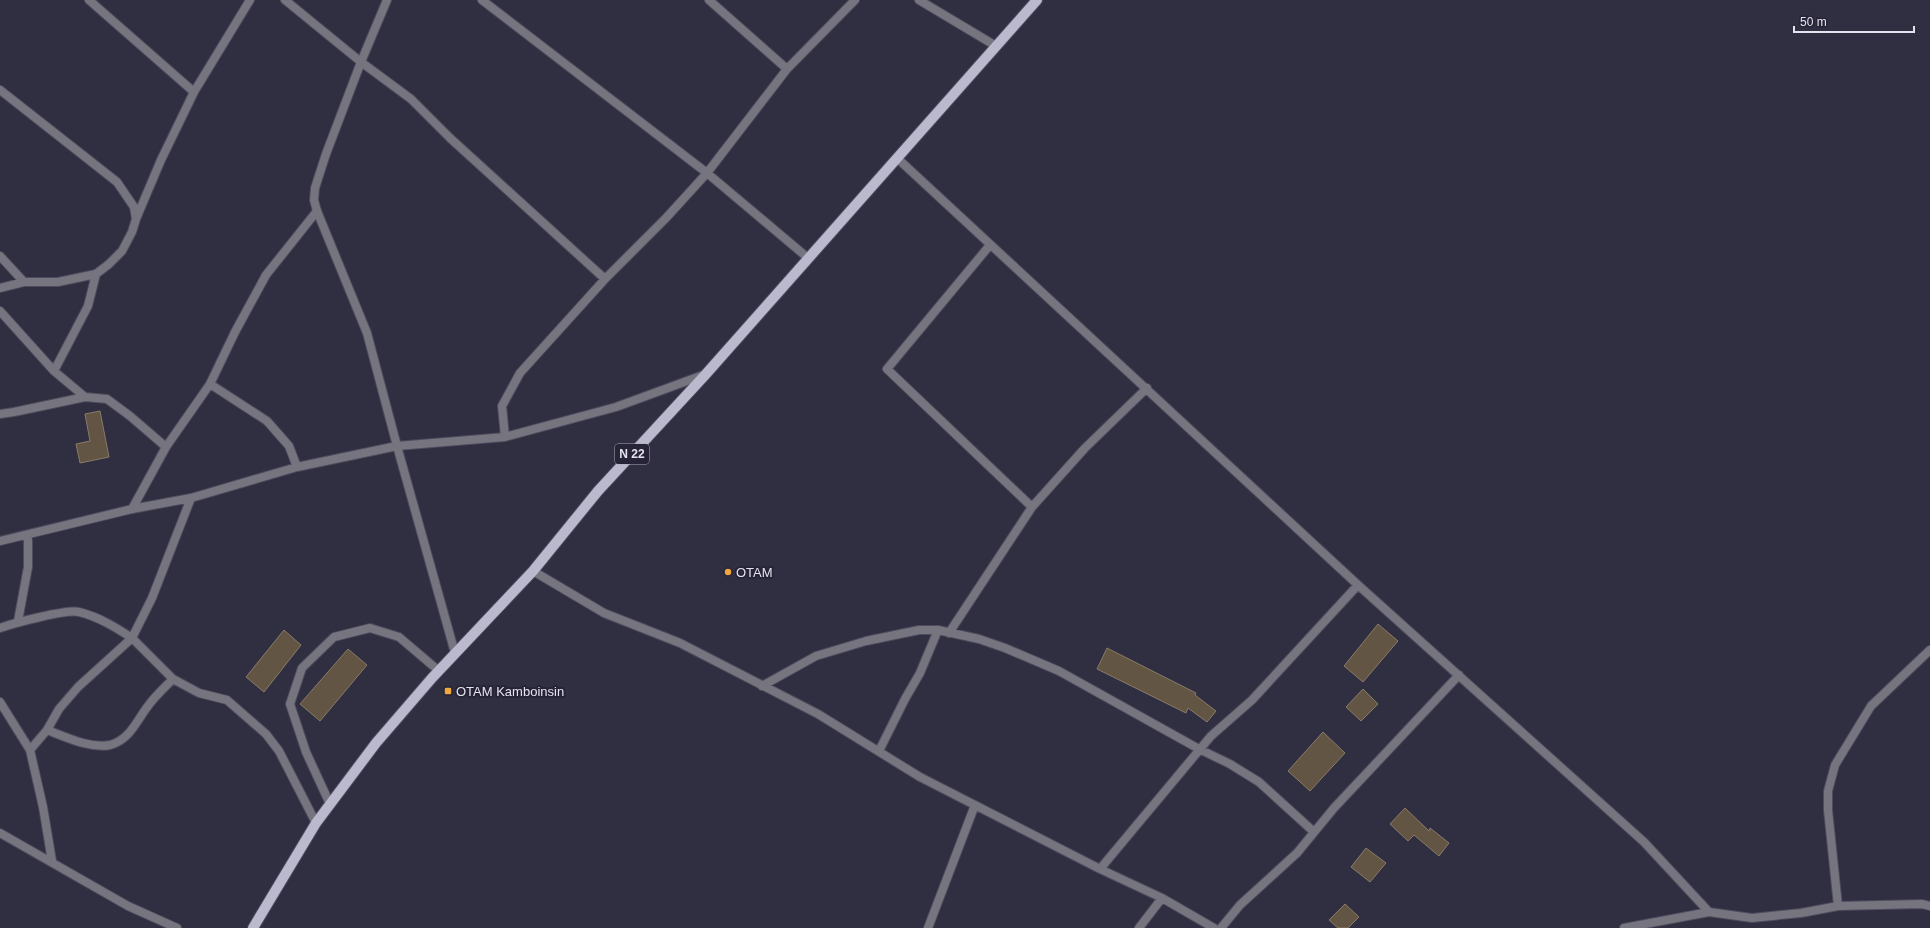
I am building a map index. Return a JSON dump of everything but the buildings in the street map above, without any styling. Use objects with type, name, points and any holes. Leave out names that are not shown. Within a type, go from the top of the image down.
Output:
[{"type":"main road","name":"N 22","points":[[253,928],[316,823],[376,743],[438,671],[533,570],[598,491],[706,374],[1037,0]]},
{"type":"street","points":[[89,0],[194,92]]},
{"type":"street","points":[[0,288],[24,282],[58,282],[96,274],[122,251],[132,232],[161,160],[194,92],[250,0]]},
{"type":"street","points":[[285,0],[361,62],[411,100],[450,138],[605,279]]},
{"type":"street","points":[[387,0],[361,62],[326,154],[315,188],[314,200],[317,212],[367,333],[455,653]]},
{"type":"street","points":[[482,0],[707,173],[808,258]]},
{"type":"street","points":[[709,0],[787,68]]},
{"type":"street","points":[[505,437],[502,406],[520,373],[605,279],[666,218],[707,173],[787,68],[854,0]]},
{"type":"street","points":[[919,0],[996,46]]},
{"type":"street","points":[[0,90],[117,182],[134,207],[136,219]]},
{"type":"street","points":[[897,158],[1358,584],[1644,842],[1709,912]]},
{"type":"street","points":[[132,509],[166,447],[210,384],[234,332],[266,276],[317,212]]},
{"type":"street","points":[[990,245],[887,369],[1032,508]]},
{"type":"street","points":[[0,256],[24,282]]},
{"type":"street","points":[[54,371],[88,306],[96,274]]},
{"type":"street","points":[[0,311],[54,371],[85,397]]},
{"type":"street","points":[[0,541],[132,509],[191,498],[297,467],[397,446],[505,437],[616,407],[706,374]]},
{"type":"street","points":[[210,384],[267,421],[289,446],[297,467]]},
{"type":"street","points":[[949,633],[1032,508],[1085,448],[1146,388]]},
{"type":"street","points":[[0,414],[85,397],[107,399],[130,416],[166,447]]},
{"type":"street","points":[[30,750],[48,730],[59,709],[78,687],[132,638],[152,598],[191,498]]},
{"type":"street","points":[[18,621],[28,567],[28,535]]},
{"type":"street","points":[[533,570],[604,613],[680,643],[818,714],[920,777],[1100,869],[1162,898],[1214,928]]},
{"type":"street","points":[[1100,869],[1139,824],[1199,749],[1211,736],[1252,700],[1358,584]]},
{"type":"street","points":[[0,628],[18,621],[78,611],[104,620],[132,638],[173,679],[199,693],[226,700],[266,734],[279,751],[316,823]]},
{"type":"street","points":[[330,804],[306,752],[290,704],[302,668],[334,637],[370,628],[399,637],[438,671]]},
{"type":"street","points":[[762,686],[816,656],[874,640],[919,630],[938,630],[979,639],[998,645],[1060,671],[1199,749],[1230,764],[1259,782],[1314,832]]},
{"type":"street","points":[[879,751],[920,673],[938,630]]},
{"type":"street","points":[[1838,906],[1828,810],[1828,791],[1835,765],[1871,706],[1930,650]]},
{"type":"street","points":[[1221,928],[1240,905],[1297,853],[1314,832],[1459,675]]},
{"type":"street","points":[[48,730],[72,740],[94,745],[110,745],[126,736],[137,725],[147,707],[173,679]]},
{"type":"street","points":[[0,702],[30,750],[43,807],[52,861]]},
{"type":"street","points":[[928,928],[975,805]]},
{"type":"street","points":[[0,832],[128,906],[177,928]]},
{"type":"street","points":[[1624,928],[1709,912],[1752,918],[1801,913],[1838,906],[1926,905],[1930,897]]},
{"type":"street","points":[[1139,928],[1162,898]]},
{"type":"place","name":"OTAM","points":[[728,572]]},
{"type":"place","name":"OTAM Kamboinsin","points":[[448,691]]}]
